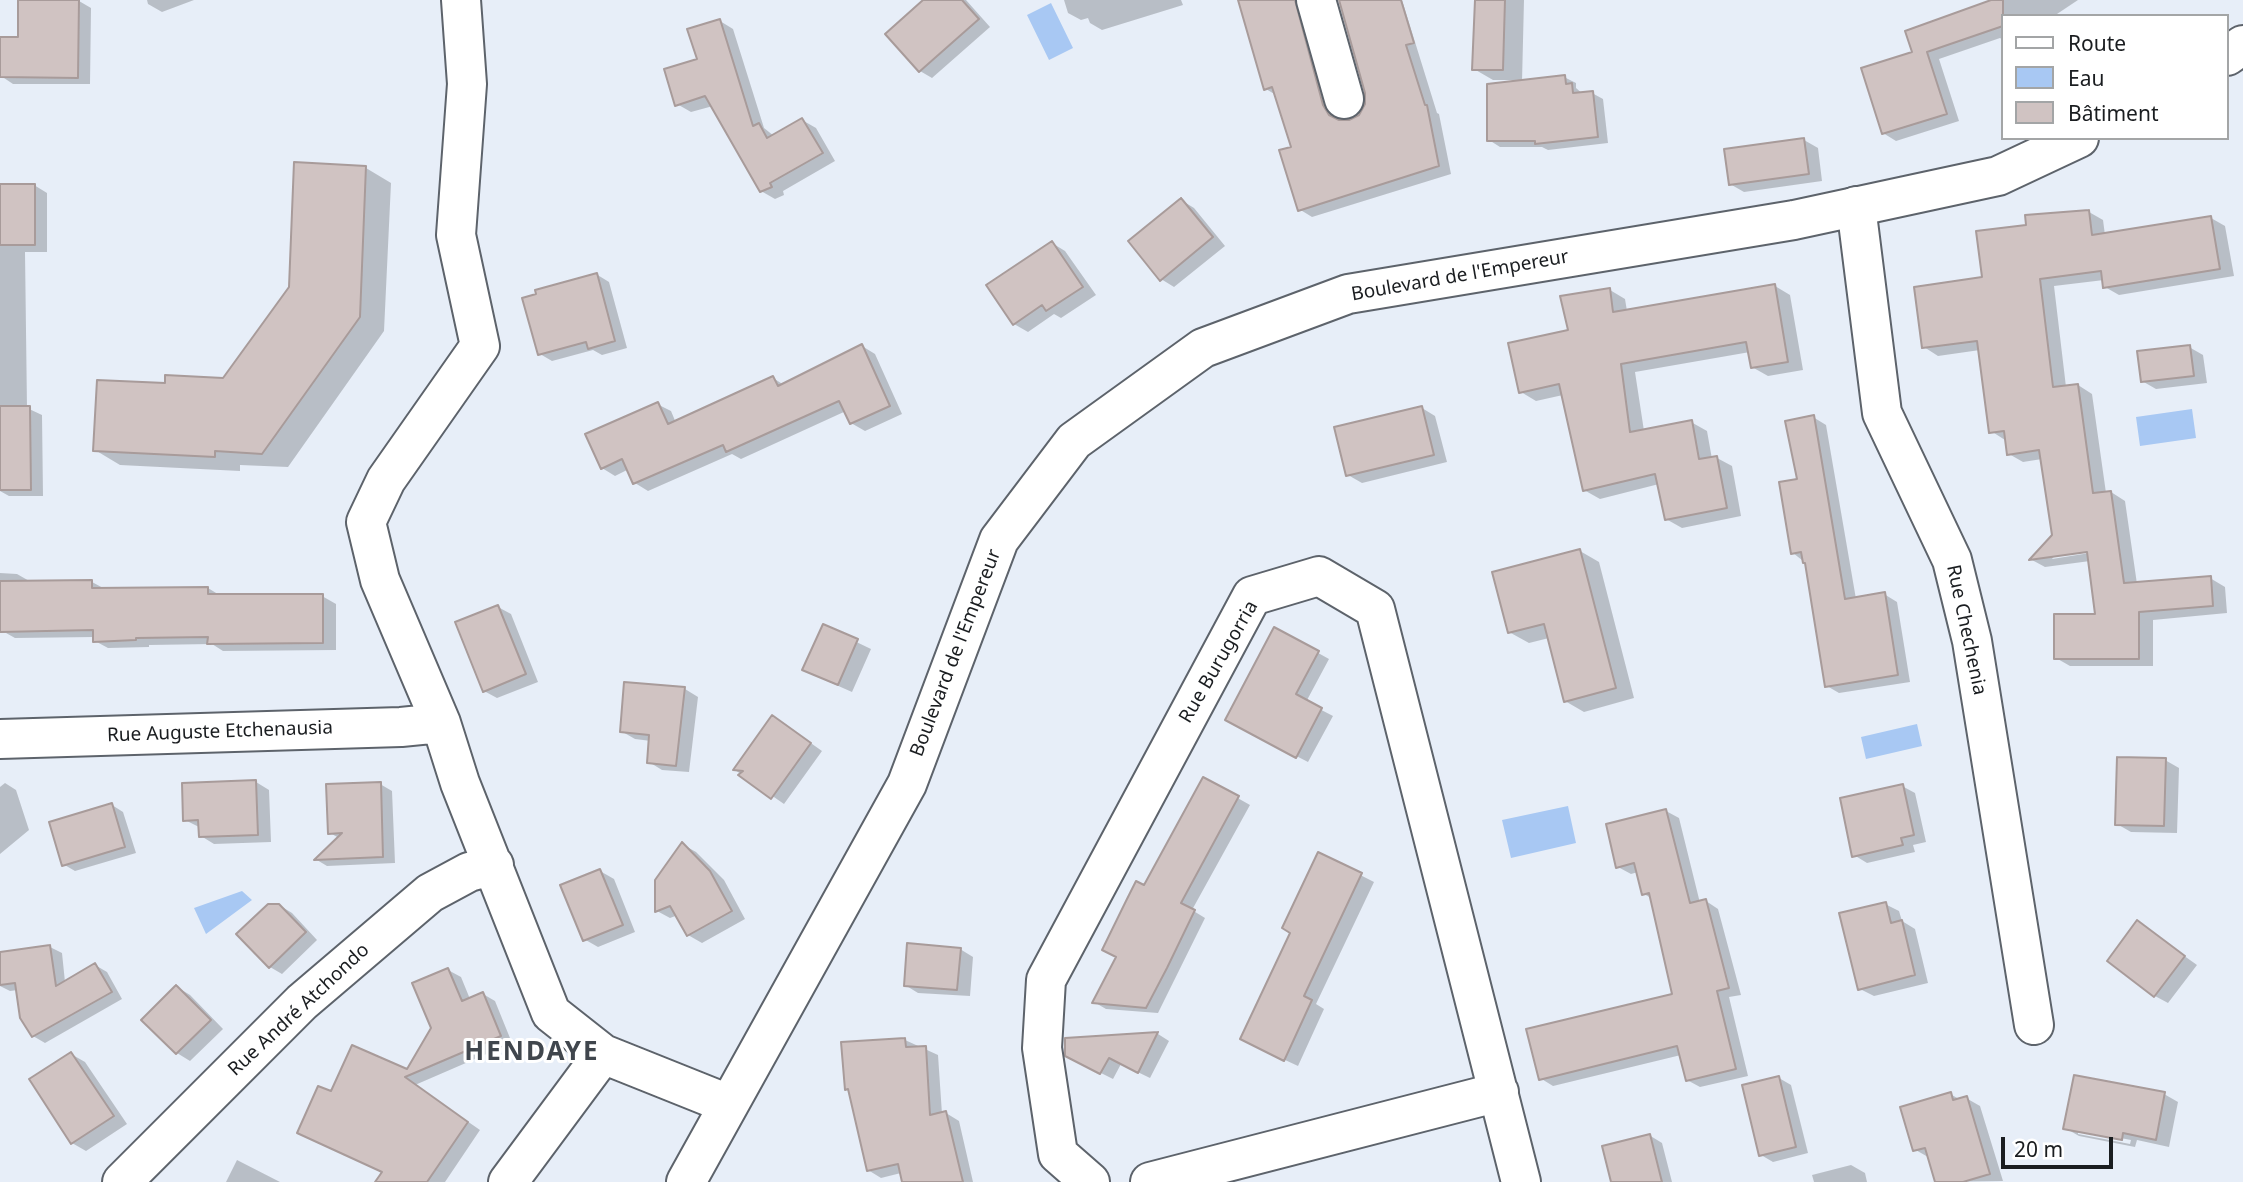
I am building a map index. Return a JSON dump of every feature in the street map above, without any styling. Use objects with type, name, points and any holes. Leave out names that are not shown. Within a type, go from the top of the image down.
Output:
[{"type":"street","points":[[461,0],[467,84],[456,235],[480,346],[386,480],[366,522],[380,580],[441,723],[460,783],[551,1013],[603,1054],[728,1104]]},
{"type":"street","points":[[1316,0],[1344,99]]},
{"type":"street","name":"Boulevard de l'Empereur","points":[[686,1182],[907,784],[999,540],[1074,441],[1203,348],[1348,294],[1794,220],[1998,176],[2074,140]]},
{"type":"street","name":"Rue Chechenia","points":[[1856,206],[1882,413],[1952,560],[1972,641],[2034,1025]]},
{"type":"street","name":"Rue Burugorria","points":[[1090,1182],[1058,1154],[1042,1048],[1046,980],[1252,596],[1319,576],[1375,609],[1521,1182]]},
{"type":"street","name":"Rue Auguste Etchenausia","points":[[0,739],[401,727],[441,723]]},
{"type":"street","name":"Rue André Atchondo","points":[[122,1182],[302,1002],[430,893],[469,872],[494,865]]},
{"type":"street","points":[[508,1182],[603,1054]]},
{"type":"street","points":[[1150,1182],[1499,1092]]},
{"type":"water","points":[[1051,3],[1073,48],[1049,60],[1027,15]]},
{"type":"water","points":[[2192,409],[2196,438],[2140,446],[2136,417]]},
{"type":"water","points":[[1917,724],[1922,746],[1866,759],[1861,737]]},
{"type":"water","points":[[1568,806],[1576,843],[1511,858],[1502,820]]},
{"type":"water","points":[[242,891],[252,900],[206,934],[194,908]]},
{"type":"building","points":[[18,0],[79,0],[78,78],[0,77],[0,37],[18,37]]},
{"type":"building","points":[[923,0],[962,0],[979,19],[919,72],[885,34]]},
{"type":"building","points":[[1238,0],[1295,0],[1323,105],[1329,115],[1339,120],[1349,120],[1359,115],[1365,104],[1365,93],[1339,0],[1401,0],[1414,43],[1406,45],[1427,105],[1439,166],[1298,211],[1279,150],[1291,147],[1272,87],[1264,90]]},
{"type":"building","points":[[1475,0],[1505,0],[1503,70],[1472,70]]},
{"type":"building","points":[[1991,0],[2003,0],[2002,26],[1927,52],[1947,114],[1882,134],[1861,68],[1912,52],[1905,31]]},
{"type":"building","points":[[720,19],[753,126],[759,123],[767,138],[802,118],[823,153],[770,183],[772,187],[760,192],[705,96],[675,106],[664,69],[697,59],[687,29]]},
{"type":"building","points":[[1565,75],[1566,84],[1572,83],[1573,93],[1593,91],[1598,137],[1535,144],[1535,141],[1487,141],[1487,84]]},
{"type":"building","points":[[1804,138],[1809,174],[1729,185],[1724,149]]},
{"type":"building","points":[[294,162],[366,166],[360,317],[262,454],[215,451],[215,457],[93,451],[97,380],[165,383],[165,375],[223,378],[289,287]]},
{"type":"building","points":[[0,184],[35,184],[35,245],[0,245]]},
{"type":"building","points":[[1181,198],[1213,237],[1160,281],[1128,241]]},
{"type":"building","points":[[2089,210],[2092,235],[2211,216],[2220,269],[2103,288],[2101,271],[2040,279],[2053,387],[2078,384],[2093,493],[2111,491],[2124,583],[2211,576],[2213,606],[2139,612],[2139,659],[2054,659],[2054,614],[2095,614],[2087,552],[2029,560],[2052,535],[2039,450],[2007,455],[2004,431],[1989,433],[1977,341],[1922,348],[1914,287],[1982,277],[1976,231],[2026,225],[2025,215]]},
{"type":"building","points":[[1052,241],[1083,287],[1046,311],[1042,305],[1013,325],[986,285]]},
{"type":"building","points":[[597,273],[615,341],[588,349],[586,342],[538,355],[522,298],[536,294],[535,290]]},
{"type":"building","points":[[1775,284],[1788,362],[1751,368],[1746,342],[1621,364],[1630,432],[1692,420],[1699,459],[1717,456],[1727,508],[1665,520],[1655,474],[1583,491],[1559,384],[1519,393],[1508,343],[1568,330],[1560,296],[1610,288],[1613,312]]},
{"type":"building","points":[[862,344],[890,406],[850,424],[839,401],[726,452],[723,445],[633,484],[622,459],[601,469],[585,434],[658,402],[668,424],[773,376],[778,386]]},
{"type":"building","points":[[2190,345],[2194,376],[2141,382],[2137,351]]},
{"type":"building","points":[[0,406],[30,406],[31,490],[0,490]]},
{"type":"building","points":[[1422,406],[1434,455],[1346,476],[1334,427]]},
{"type":"building","points":[[1814,415],[1845,599],[1885,592],[1898,675],[1825,687],[1805,563],[1801,552],[1791,554],[1779,482],[1797,479],[1785,421]]},
{"type":"building","points":[[1580,549],[1616,688],[1564,702],[1544,624],[1508,633],[1492,572]]},
{"type":"building","points":[[92,580],[92,588],[208,587],[208,594],[323,594],[323,643],[207,644],[208,637],[136,638],[93,642],[93,630],[0,632],[0,581]]},
{"type":"building","points":[[498,605],[526,674],[483,692],[455,622]]},
{"type":"building","points":[[823,624],[858,639],[838,685],[802,670]]},
{"type":"building","points":[[1274,627],[1319,651],[1296,694],[1322,708],[1296,758],[1225,720]]},
{"type":"building","points":[[624,682],[685,687],[676,766],[647,763],[649,735],[620,732]]},
{"type":"building","points":[[772,715],[811,743],[771,799],[738,775],[743,771],[733,770]]},
{"type":"building","points":[[2117,757],[2166,758],[2164,826],[2115,825]]},
{"type":"building","points":[[1203,777],[1239,796],[1181,903],[1195,910],[1167,968],[1146,1008],[1092,1003],[1116,957],[1102,950],[1126,901],[1136,881],[1144,885]]},
{"type":"building","points":[[256,780],[258,835],[199,837],[198,820],[183,821],[182,783]]},
{"type":"building","points":[[381,782],[383,857],[314,860],[342,833],[328,834],[326,784]]},
{"type":"building","points":[[1903,784],[1914,835],[1901,838],[1903,845],[1852,857],[1840,798]]},
{"type":"building","points":[[112,803],[125,847],[62,866],[49,822]]},
{"type":"building","points":[[1666,809],[1690,903],[1706,899],[1729,988],[1717,991],[1736,1069],[1686,1081],[1677,1046],[1539,1080],[1526,1029],[1672,994],[1649,893],[1642,895],[1634,863],[1616,868],[1606,824]]},
{"type":"building","points":[[682,842],[710,871],[732,911],[687,936],[670,906],[655,912],[655,880]]},
{"type":"building","points":[[1318,852],[1362,873],[1304,996],[1312,1000],[1284,1061],[1240,1039],[1290,933],[1282,928]]},
{"type":"building","points":[[600,869],[623,925],[583,941],[560,885]]},
{"type":"building","points":[[1886,902],[1891,923],[1902,920],[1915,975],[1858,990],[1839,913]]},
{"type":"building","points":[[268,904],[279,904],[306,932],[269,968],[236,934]]},
{"type":"building","points":[[2137,920],[2185,956],[2154,997],[2107,961]]},
{"type":"building","points":[[907,943],[961,948],[957,990],[904,986]]},
{"type":"building","points":[[50,945],[56,986],[95,963],[112,992],[32,1037],[20,1018],[15,983],[0,985],[0,952]]},
{"type":"building","points":[[448,968],[462,1001],[483,992],[501,1036],[405,1077],[468,1122],[427,1182],[375,1182],[382,1172],[297,1133],[318,1086],[331,1091],[352,1045],[407,1069],[431,1028],[412,983]]},
{"type":"building","points":[[176,985],[211,1020],[176,1054],[141,1020]]},
{"type":"building","points":[[1158,1032],[1138,1073],[1109,1058],[1100,1074],[1065,1056],[1065,1038]]},
{"type":"building","points":[[905,1038],[906,1047],[926,1046],[930,1115],[946,1111],[963,1182],[902,1182],[898,1164],[867,1171],[848,1089],[845,1090],[841,1042]]},
{"type":"building","points":[[71,1052],[114,1116],[71,1144],[29,1079]]},
{"type":"building","points":[[2074,1075],[2165,1092],[2156,1140],[2123,1133],[2122,1140],[2063,1129]]},
{"type":"building","points":[[1779,1076],[1796,1147],[1759,1156],[1742,1085]]},
{"type":"building","points":[[1951,1092],[1953,1100],[1967,1096],[1990,1174],[1963,1182],[1935,1182],[1925,1148],[1913,1151],[1900,1107]]},
{"type":"building","points":[[1650,1134],[1662,1182],[1611,1182],[1602,1146]]},
{"type":"district","name":"HENDAYE","points":[[532,1053]]}]
